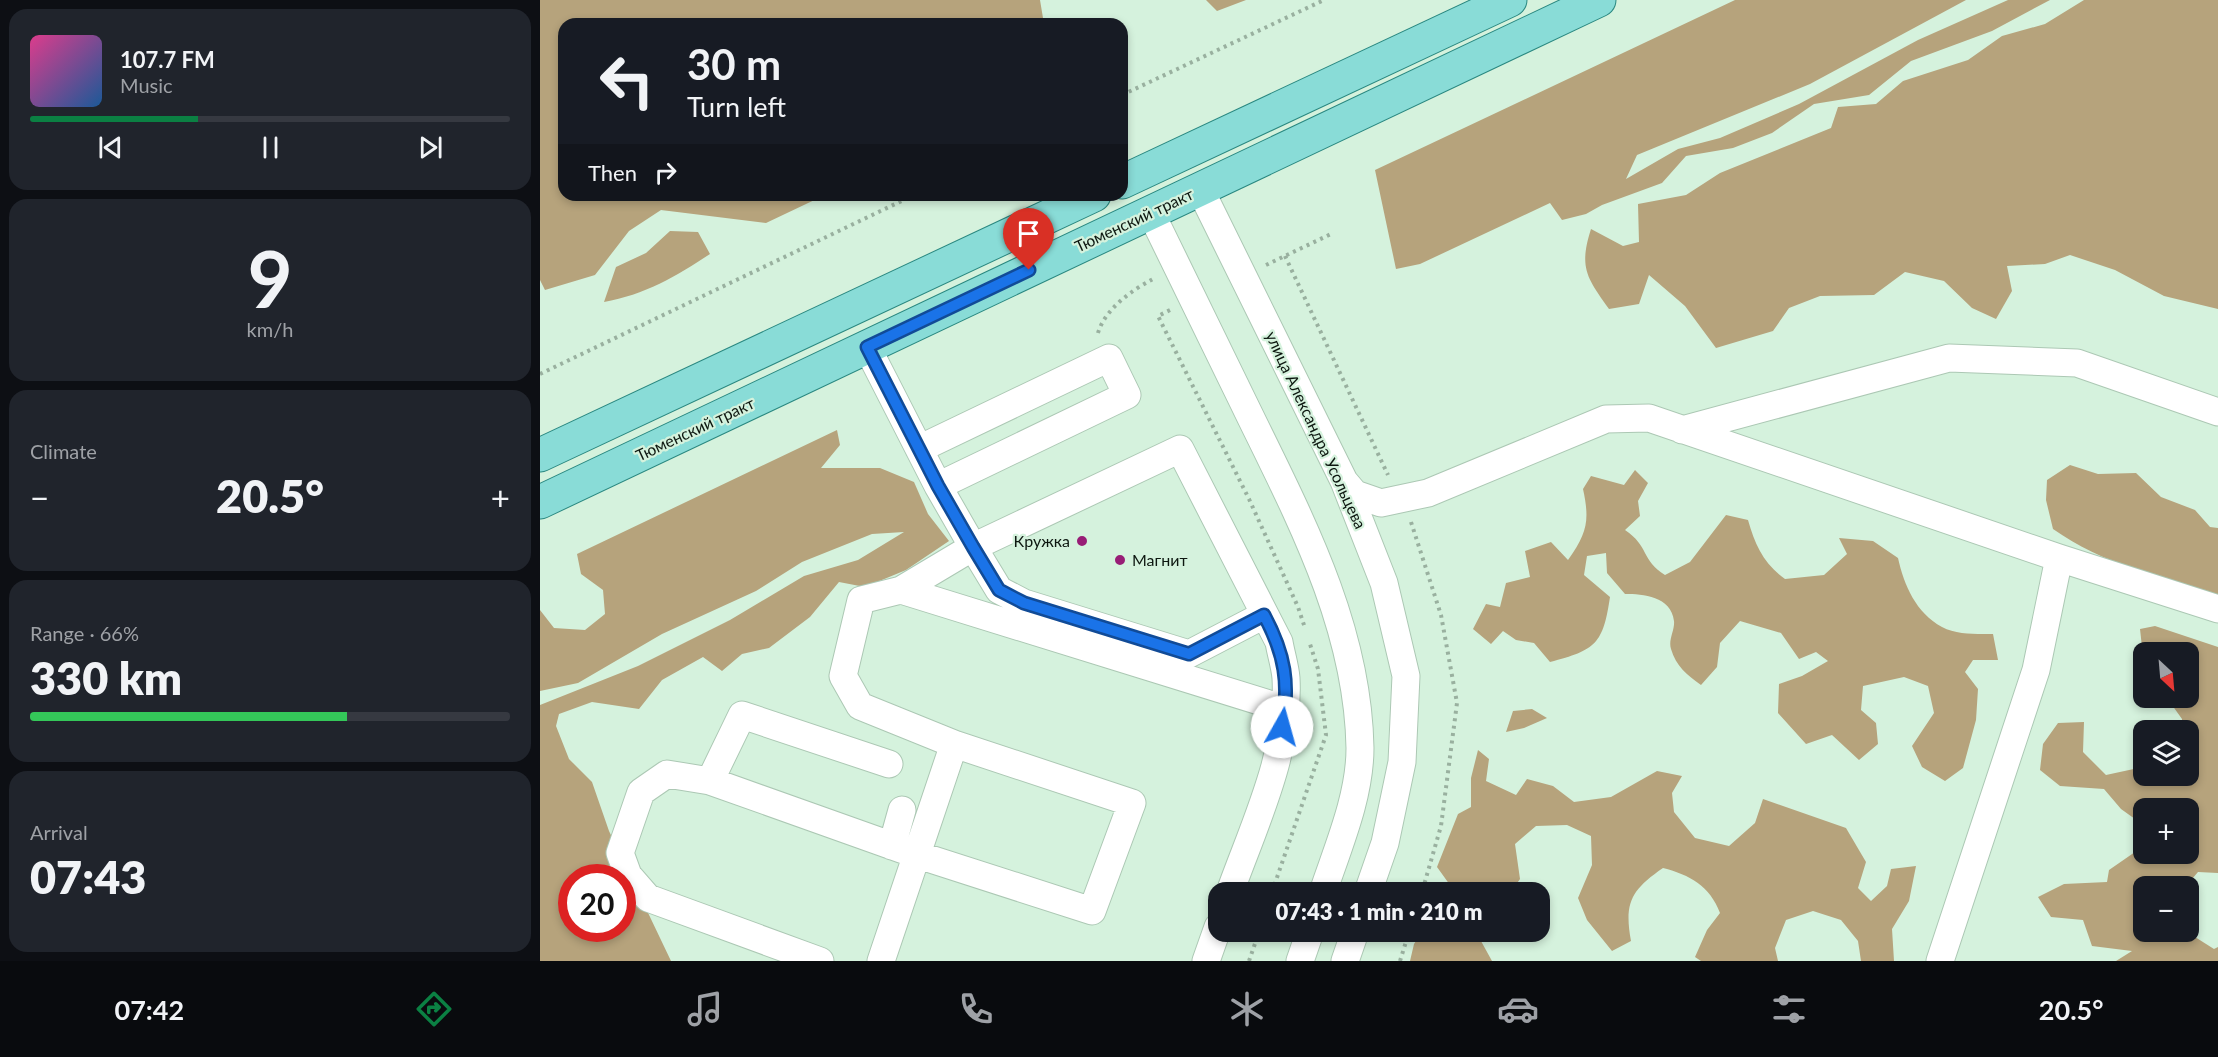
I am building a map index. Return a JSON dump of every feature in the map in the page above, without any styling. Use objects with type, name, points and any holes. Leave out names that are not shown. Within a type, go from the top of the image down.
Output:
[{"type":"main road","points":[[1128,179],[1510,0]]},
{"type":"main road","name":"Тюменский тракт","points":[[540,502],[1599,0]]},
{"type":"main road","points":[[540,455],[1081,201]]},
{"type":"street","name":"улица Александра Усольцева","points":[[1200,189],[1344,481],[1384,583],[1406,676],[1402,762],[1385,843],[1371,882]]},
{"type":"street","points":[[1150,213],[1284,484],[1326,578],[1347,645],[1360,750],[1351,808],[1326,882]]},
{"type":"street","points":[[867,347],[938,486],[999,590],[1024,603],[1189,654],[1264,615]]},
{"type":"street","points":[[919,449],[1109,358],[1127,395],[938,486]]},
{"type":"street","points":[[1682,430],[1949,358],[2077,363],[2218,412]]},
{"type":"street","points":[[1344,481],[1355,494],[1381,503],[1428,493],[1606,419],[1649,418],[2059,558],[2218,609]]},
{"type":"street","points":[[820,961],[648,898],[628,875],[620,853],[641,792],[667,774],[710,781],[918,855],[1092,911],[1132,803],[954,744],[860,706],[843,676],[861,600],[901,590],[973,547],[1180,450],[1279,642],[1286,677],[1285,709],[1275,764],[1234,882]]},
{"type":"street","points":[[1940,961],[2036,670],[2059,558]]},
{"type":"street","points":[[901,590],[1285,709]]},
{"type":"street","points":[[710,781],[742,716],[889,764]]},
{"type":"street","points":[[881,961],[954,744]]},
{"type":"street","points":[[892,846],[902,810]]},
{"type":"street","points":[[1206,961],[1213,942]]},
{"type":"street","points":[[1300,961],[1307,942]]},
{"type":"street","points":[[1345,961],[1352,942]]},
{"type":"path","points":[[1128,92],[1324,0]]},
{"type":"path","points":[[540,374],[901,201]]},
{"type":"path","points":[[1091,366],[1101,325],[1132,290],[1178,268]]},
{"type":"path","points":[[1249,961],[1256,942]]},
{"type":"path","points":[[1400,961],[1406,942]]},
{"type":"shaded area","points":[[540,0],[1040,0],[1043,18],[558,18],[558,201],[812,201],[766,223],[661,210],[629,231],[595,275],[545,290],[540,280]]},
{"type":"shaded area","points":[[1206,0],[1246,0],[1217,11]]},
{"type":"shaded area","points":[[1735,0],[1966,0],[1810,84],[1637,155],[1626,179],[1678,149],[1720,138],[1799,104],[1918,40],[2008,0],[2050,0],[1992,31],[1911,61],[1869,95],[1814,104],[1772,133],[1733,148],[1686,156],[1662,183],[1602,205],[1586,214],[1562,220],[1550,203],[1420,264],[1396,269],[1375,170]]},
{"type":"shaded area","points":[[2084,0],[2218,0],[2218,309],[2164,296],[2115,270],[2070,255],[2045,264],[2007,266],[2012,291],[1996,319],[1972,308],[1944,281],[1905,272],[1874,295],[1820,296],[1789,308],[1773,331],[1716,348],[1685,306],[1649,275],[1639,304],[1609,309],[1590,280],[1585,263],[1591,229],[1623,246],[1639,242],[1638,204],[1686,195],[1720,173],[1831,128],[1838,107],[1876,104],[1903,81],[1968,60],[2002,36],[2045,24]]},
{"type":"shaded area","points":[[670,231],[698,232],[710,254],[660,284],[633,295],[604,302],[616,267],[646,253]]},
{"type":"shaded area","points":[[837,430],[840,445],[821,468],[880,468],[914,482],[928,514],[949,541],[906,570],[865,587],[839,582],[810,617],[769,648],[742,654],[722,671],[703,657],[662,680],[639,709],[592,702],[559,714],[556,726],[569,759],[592,782],[609,831],[625,864],[558,864],[558,942],[636,942],[636,888],[671,961],[540,961],[540,705],[638,666],[730,620],[804,576],[858,560],[904,532],[872,534],[802,562],[756,591],[662,634],[578,683],[540,691],[540,610],[554,628],[585,630],[605,614],[603,590],[581,574],[577,554]]},
{"type":"shaded area","points":[[2070,465],[2098,474],[2136,473],[2161,497],[2195,510],[2210,527],[2218,528],[2218,596],[2112,561],[2053,529],[2046,500],[2047,480]]},
{"type":"shaded area","points":[[1635,470],[1648,483],[1638,501],[1640,516],[1625,530],[1638,542],[1652,564],[1665,575],[1690,562],[1726,515],[1748,520],[1761,553],[1771,567],[1785,579],[1824,575],[1847,554],[1839,538],[1873,541],[1898,558],[1908,588],[1918,606],[1933,621],[1942,627],[1967,634],[1993,634],[1998,660],[1973,660],[1965,672],[1978,689],[1976,720],[1963,768],[1945,781],[1922,767],[1912,746],[1934,713],[1928,686],[1904,677],[1863,686],[1861,710],[1876,723],[1878,744],[1859,760],[1832,735],[1806,744],[1778,713],[1779,684],[1802,676],[1828,661],[1816,652],[1799,659],[1781,633],[1740,621],[1720,643],[1717,667],[1701,685],[1683,670],[1673,655],[1670,642],[1674,621],[1668,606],[1648,596],[1625,594],[1607,573],[1606,553],[1587,556],[1584,575],[1610,597],[1600,635],[1587,649],[1550,662],[1534,643],[1516,640],[1503,631],[1491,644],[1473,629],[1486,604],[1500,607],[1506,583],[1530,577],[1525,551],[1551,542],[1568,560],[1583,534],[1586,510],[1583,489],[1591,476],[1624,485]]},
{"type":"shaded area","points":[[2155,626],[2218,647],[2218,873],[2198,872],[2195,876],[2133,876],[2133,942],[2199,942],[2199,940],[2214,949],[2218,947],[2218,961],[2116,961],[2132,951],[2092,946],[2083,920],[2051,917],[2038,897],[2064,884],[2107,882],[2109,870],[2133,853],[2133,864],[2199,864],[2199,798],[2133,798],[2133,818],[2121,809],[2104,789],[2060,786],[2040,770],[2043,744],[2058,723],[2084,722],[2083,752],[2106,775],[2133,769],[2133,786],[2199,786],[2199,720],[2182,720],[2174,708],[2199,708],[2199,642],[2141,642],[2140,629]]},
{"type":"shaded area","points":[[1532,709],[1547,718],[1524,728],[1506,732],[1513,711]]},
{"type":"shaded area","points":[[1478,750],[1489,759],[1486,781],[1516,795],[1527,779],[1553,786],[1574,802],[1611,797],[1657,771],[1682,776],[1672,793],[1674,812],[1695,838],[1729,846],[1755,823],[1763,799],[1846,828],[1866,862],[1858,888],[1871,901],[1887,886],[1891,869],[1916,866],[1909,901],[1892,929],[1894,961],[1861,961],[1858,941],[1841,920],[1813,911],[1786,920],[1775,948],[1778,961],[1701,961],[1695,957],[1707,930],[1720,913],[1711,896],[1698,883],[1682,874],[1663,868],[1644,883],[1632,898],[1629,917],[1631,941],[1612,951],[1587,920],[1578,898],[1592,865],[1591,836],[1567,825],[1536,826],[1515,844],[1520,879],[1518,882],[1448,882],[1437,867],[1458,814],[1471,807],[1471,778]]},
{"type":"shaded area","points":[[1415,942],[1482,942],[1492,961],[1410,961]]},
{"type":"place","name":"Кружка","points":[[1082,541]]},
{"type":"place","name":"Магнит","points":[[1120,560]]},
{"type":"route","points":[[1029,270],[867,347],[938,486],[999,590],[1024,603],[1189,654],[1264,615],[1279,642],[1286,677],[1282,727]]}]
